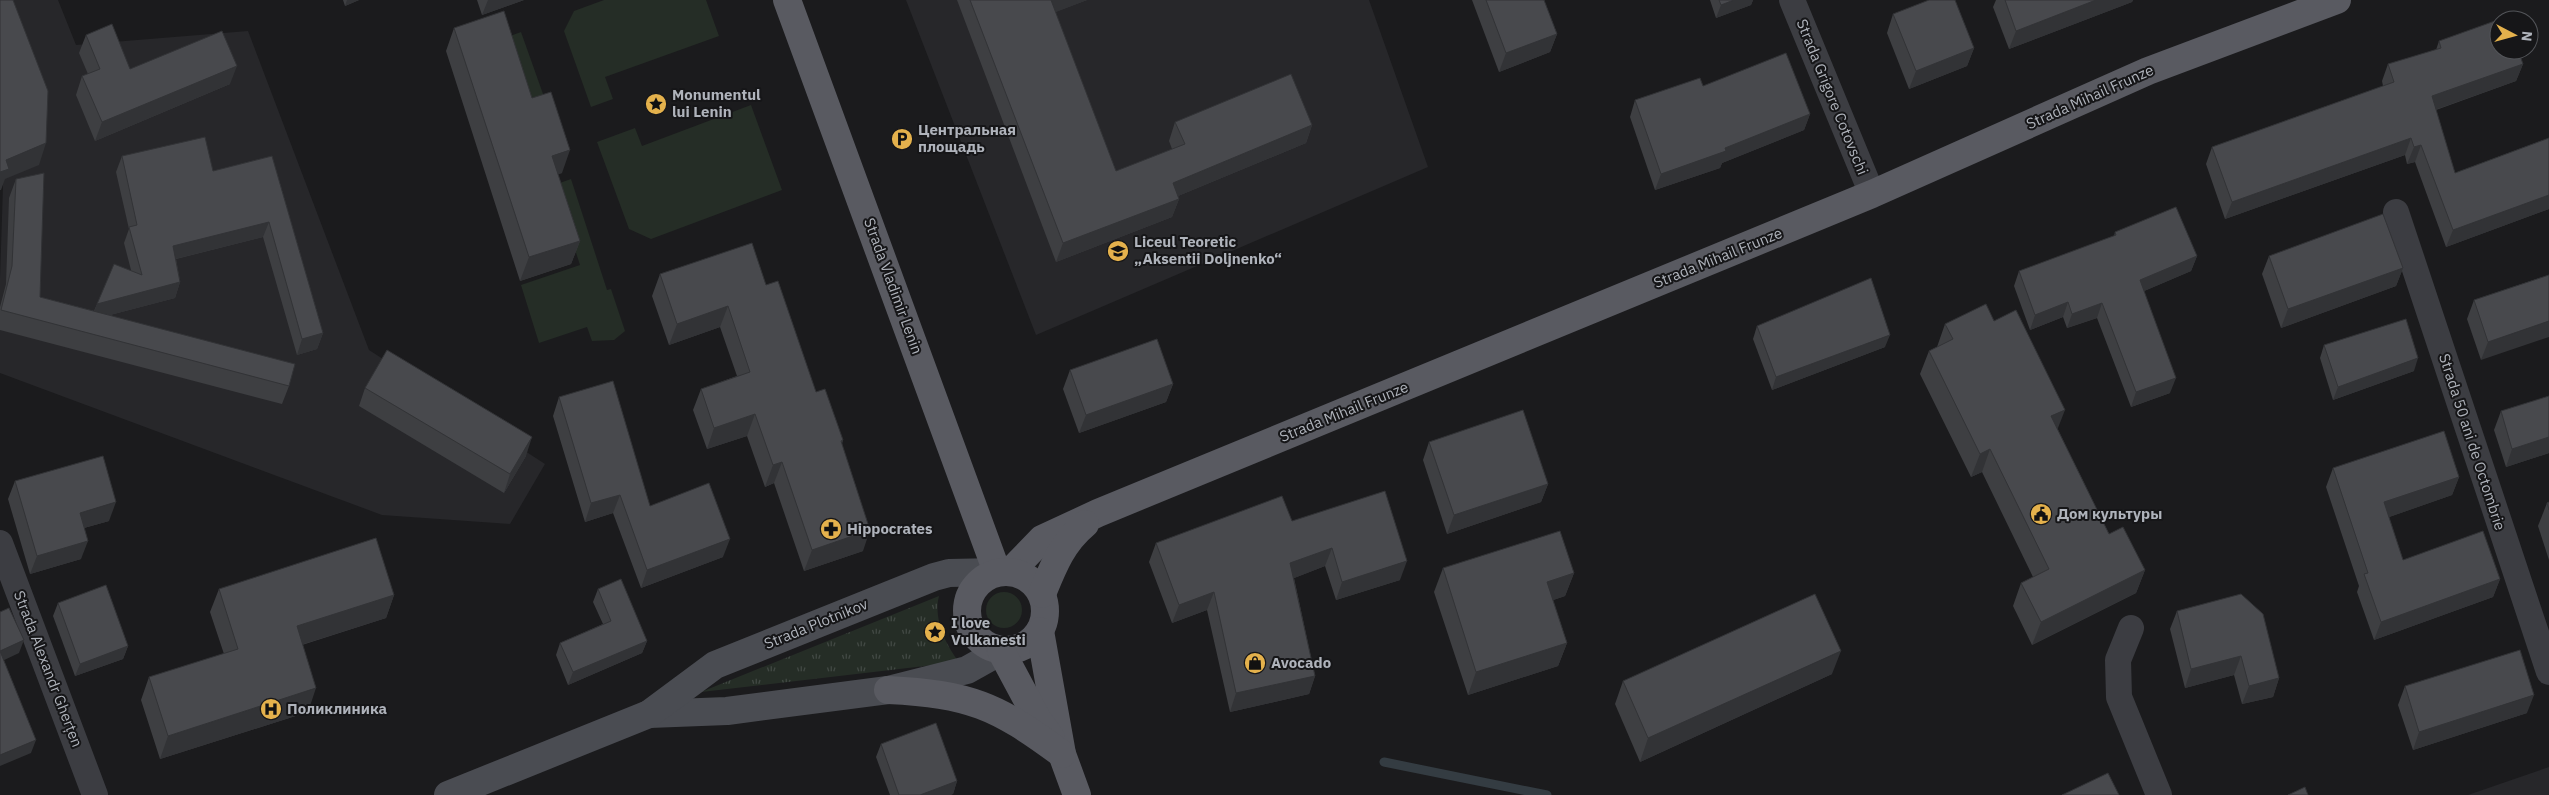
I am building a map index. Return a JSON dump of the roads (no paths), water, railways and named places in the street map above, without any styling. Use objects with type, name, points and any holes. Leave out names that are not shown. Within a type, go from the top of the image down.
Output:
[{"type":"main road","name":"Strada Vladimir Lenin","points":[[788,0],[1004,572]]},
{"type":"main road","name":"Strada Mihail Frunze","points":[[1004,572],[1042,539],[1098,513],[1872,194],[2148,71],[2337,0]]},
{"type":"main road","name":"Strada Mihail Frunze","points":[[1042,594],[1057,558],[1071,536],[1098,513]]},
{"type":"main road","points":[[1001,651],[1020,647],[1031,641],[1040,631],[1044,619],[1045,606],[1042,594],[1034,583],[1023,575],[1004,572],[985,577],[976,586],[967,610],[969,622],[975,634],[984,642],[1001,651],[1038,720],[1062,754]]},
{"type":"main road","name":"Strada Plotnikov","points":[[448,795],[649,714],[715,665],[934,577],[949,573],[1004,572]]},
{"type":"main road","points":[[1040,631],[1062,754],[1077,795]]},
{"type":"main road","name":"Strada Plotnikov","points":[[649,714],[727,711],[888,690],[966,670],[1001,651]]},
{"type":"main road","points":[[888,690],[932,692],[969,700],[992,708],[1023,725],[1062,754]]},
{"type":"street","name":"Strada Grigore Cotovschi","points":[[1792,0],[1872,194]]},
{"type":"street","name":"Strada 50 ani de Octombrie","points":[[2396,212],[2549,672]]},
{"type":"street","name":"Strada Alexandr Gherțen","points":[[0,543],[95,795]]},
{"type":"street","points":[[2131,628],[2118,660],[2119,696],[2159,795]]},
{"type":"waterway","points":[[1384,762],[1547,795]]},
{"type":"place","name":"Monumentul lui Lenin","points":[[656,104]]},
{"type":"place","name":"Центральная площадь","points":[[902,139]]},
{"type":"place","name":"Liceul Teoretic „Aksentii Doljnenko“","points":[[1118,251]]},
{"type":"place","name":"Дом культуры","points":[[2041,514]]},
{"type":"place","name":"Hippocrates","points":[[831,529]]},
{"type":"place","name":"I love Vulkanesti","points":[[935,632]]},
{"type":"place","name":"Avocado","points":[[1255,663]]},
{"type":"place","name":"Поликлиника","points":[[271,709]]}]
